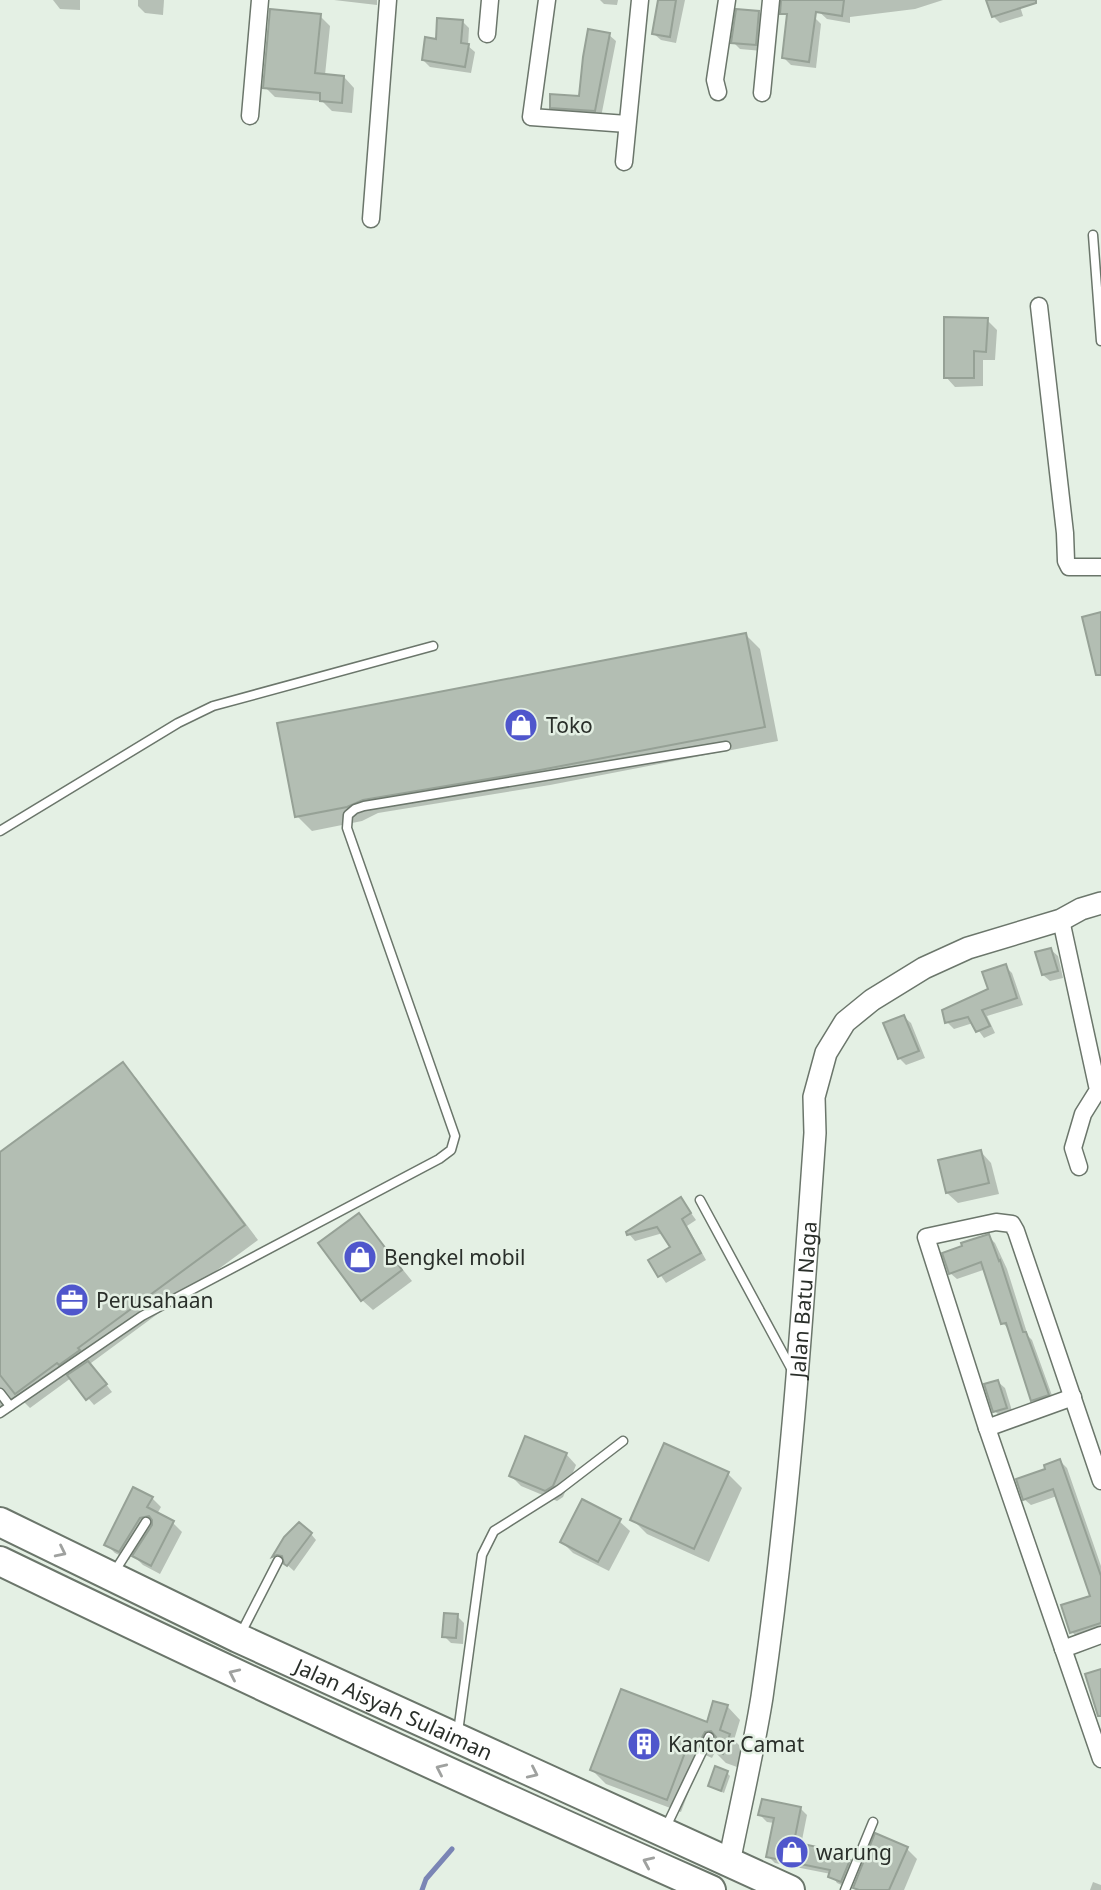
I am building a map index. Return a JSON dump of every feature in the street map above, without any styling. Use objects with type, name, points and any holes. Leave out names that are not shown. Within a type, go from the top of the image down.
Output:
[{"type":"highway","name":"Jalan Aisyah Sulaiman","points":[[0,1521],[238,1638],[790,1890]]},
{"type":"highway","name":"Jalan Aisyah Sulaiman","points":[[0,1561],[194,1655],[468,1782],[711,1890]]},
{"type":"street","points":[[250,117],[260,0]]},
{"type":"street","points":[[371,219],[388,0]]},
{"type":"street","points":[[487,34],[490,0]]},
{"type":"street","points":[[547,0],[531,117],[626,124]]},
{"type":"street","points":[[624,162],[640,0]]},
{"type":"street","points":[[718,92],[715,80],[727,0]]},
{"type":"street","points":[[762,93],[771,0]]},
{"type":"street","points":[[1040,306],[1066,562],[1069,567],[1101,567]]},
{"type":"street","name":"Jalan Batu Naga","points":[[729,1863],[762,1695],[798,1382],[815,1133],[814,1097],[826,1053],[845,1022],[872,1000],[924,968],[968,948],[1061,920],[1081,909],[1101,903]]},
{"type":"street","points":[[1061,920],[1099,1091],[1083,1114],[1073,1148],[1079,1167]]},
{"type":"street","points":[[1101,1481],[1012,1224],[996,1222],[926,1237],[987,1428],[1101,1759]]},
{"type":"street","points":[[987,1428],[1073,1397]]},
{"type":"street","points":[[1063,1649],[1101,1635]]},
{"type":"lane","points":[[1093,235],[1101,341]]},
{"type":"lane","points":[[0,831],[178,723],[213,706],[433,646]]},
{"type":"lane","points":[[0,1413],[142,1316],[439,1159],[451,1150],[455,1136],[347,828],[348,815],[355,809],[726,746]]},
{"type":"lane","points":[[700,1200],[798,1382]]},
{"type":"lane","points":[[0,1393],[10,1406]]},
{"type":"lane","points":[[457,1739],[482,1555],[486,1543],[494,1531],[559,1490],[623,1441]]},
{"type":"lane","points":[[112,1576],[146,1522]]},
{"type":"lane","points":[[238,1638],[278,1561]]},
{"type":"lane","points":[[663,1833],[709,1737]]},
{"type":"lane","points":[[845,1890],[873,1822]]},
{"type":"building","points":[[658,0],[676,0],[670,37],[652,34]]},
{"type":"building","points":[[781,0],[844,0],[842,16],[816,12],[809,62],[782,58],[787,14],[780,14]]},
{"type":"building","points":[[986,0],[1036,0],[1036,3],[992,17]]},
{"type":"building","points":[[270,9],[321,14],[315,73],[344,76],[342,103],[320,101],[320,93],[263,88]]},
{"type":"building","points":[[736,9],[759,11],[756,45],[731,43]]},
{"type":"building","points":[[437,18],[463,20],[461,43],[469,44],[465,67],[422,60],[425,37],[436,39]]},
{"type":"building","points":[[588,29],[610,33],[595,111],[550,108],[550,94],[579,96]]},
{"type":"building","points":[[944,317],[988,318],[986,352],[974,351],[974,378],[944,378]]},
{"type":"building","points":[[1101,612],[1101,675],[1096,675],[1082,617]]},
{"type":"building","name":"Toko","points":[[746,633],[765,727],[535,771],[363,800],[347,807],[295,817],[277,723]]},
{"type":"building","points":[[1051,948],[1058,971],[1042,975],[1035,952]]},
{"type":"building","points":[[1006,964],[1017,998],[982,1010],[990,1026],[976,1032],[968,1017],[945,1023],[942,1010],[988,989],[982,972]]},
{"type":"building","points":[[904,1015],[919,1051],[898,1059],[883,1023]]},
{"type":"building","name":"Perusahaan","points":[[123,1062],[245,1225],[78,1348],[80,1350],[59,1365],[57,1363],[15,1394],[0,1375],[0,1152]]},
{"type":"building","points":[[981,1150],[989,1183],[946,1193],[938,1160]]},
{"type":"building","points":[[681,1197],[691,1213],[682,1219],[701,1253],[658,1277],[648,1260],[670,1247],[657,1227],[627,1235],[626,1232]]},
{"type":"building","name":"Bengkel mobil","points":[[359,1213],[402,1270],[361,1301],[318,1243]]},
{"type":"building","points":[[989,1234],[1023,1332],[1026,1332],[1049,1395],[1031,1401],[1006,1323],[1001,1324],[981,1262],[949,1274],[942,1253],[962,1246],[961,1243]]},
{"type":"building","points":[[88,1361],[107,1384],[86,1400],[67,1375]]},
{"type":"building","points":[[998,1380],[1007,1408],[993,1412],[984,1384]]},
{"type":"building","points":[[525,1436],[567,1453],[553,1486],[545,1491],[509,1476]]},
{"type":"building","points":[[664,1443],[729,1472],[694,1549],[630,1520]]},
{"type":"building","points":[[1060,1459],[1101,1576],[1101,1623],[1070,1633],[1061,1605],[1090,1596],[1053,1489],[1023,1500],[1016,1479],[1045,1469],[1044,1465]]},
{"type":"building","points":[[133,1487],[153,1497],[147,1507],[174,1521],[151,1566],[132,1556],[152,1525],[149,1516],[140,1518],[119,1552],[104,1545]]},
{"type":"building","points":[[582,1499],[621,1519],[598,1562],[560,1542]]},
{"type":"building","points":[[299,1522],[312,1533],[287,1566],[282,1556],[272,1557],[284,1537]]},
{"type":"building","points":[[444,1613],[458,1614],[456,1638],[442,1637]]},
{"type":"building","points":[[1101,1669],[1101,1716],[1098,1716],[1085,1674]]},
{"type":"building","name":"Kantor Camat","points":[[621,1689],[707,1722],[713,1701],[728,1705],[720,1730],[730,1734],[723,1754],[710,1750],[716,1737],[711,1731],[705,1732],[698,1745],[689,1742],[667,1800],[590,1770]]},
{"type":"building","points":[[715,1766],[728,1771],[721,1791],[708,1786]]},
{"type":"building","points":[[762,1799],[801,1807],[794,1842],[817,1847],[816,1852],[850,1860],[841,1882],[828,1877],[830,1870],[766,1857],[774,1818],[758,1815]]},
{"type":"building","points":[[875,1833],[908,1847],[889,1890],[853,1888]]},
{"type":"waterway","points":[[422,1890],[426,1879],[452,1849]]},
{"type":"place","name":"Toko","points":[[521,725]]},
{"type":"place","name":"Bengkel mobil","points":[[360,1257]]},
{"type":"place","name":"Perusahaan","points":[[72,1300]]},
{"type":"place","name":"Kantor Camat","points":[[644,1744]]},
{"type":"place","name":"warung","points":[[792,1852]]}]
